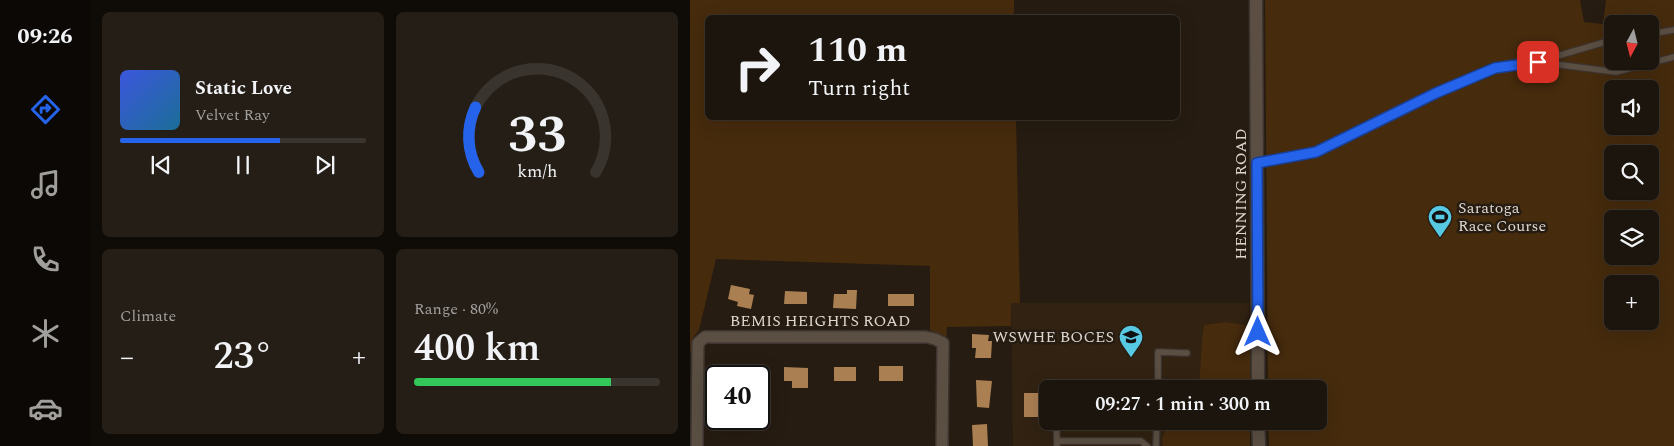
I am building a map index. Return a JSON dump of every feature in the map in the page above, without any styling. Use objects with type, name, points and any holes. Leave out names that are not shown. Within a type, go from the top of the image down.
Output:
[{"type":"street","name":"HENNING ROAD","points":[[1256,0],[1258,380]]},
{"type":"street","name":"BEMIS HEIGHTS ROAD","points":[[698,446],[698,343],[705,337],[926,337],[943,343],[942,446]]},
{"type":"street","points":[[1258,430],[1259,446]]},
{"type":"lane","points":[[1659,32],[1674,30]]},
{"type":"lane","points":[[1257,163],[1316,152],[1436,93],[1495,68],[1538,62],[1604,42]]},
{"type":"lane","points":[[1538,62],[1616,72],[1674,57]]},
{"type":"lane","points":[[1158,380],[1158,352],[1187,353]]},
{"type":"lane","points":[[1056,430],[1057,444],[1141,441],[1147,446]]},
{"type":"lane","points":[[1156,446],[1157,430]]},
{"type":"shaded area","points":[[690,0],[1014,0],[1014,15],[705,15],[705,120],[1016,120],[1020,303],[1011,303],[1011,326],[947,327],[946,342],[938,334],[930,330],[930,266],[716,259],[699,330],[693,338],[690,354]]},
{"type":"shaded area","name":"Saratoga Race Course","points":[[1265,0],[1580,0],[1584,22],[1603,24],[1604,16],[1604,70],[1659,70],[1659,15],[1604,15],[1606,0],[1674,0],[1674,446],[1269,446],[1268,430],[1327,430],[1327,380],[1268,380]]},
{"type":"shaded area","name":"WSWHE BOCES","points":[[1011,303],[1249,303],[1250,380],[1039,380],[1039,430],[1250,430],[1250,446],[1013,446]]},
{"type":"shaded area","points":[[1226,322],[1250,326],[1250,380],[1200,380],[1204,325]]},
{"type":"shaded area","points":[[1250,430],[1250,446],[1163,446],[1162,439],[1165,431]]},
{"type":"building","points":[[731,285],[750,289],[749,294],[754,295],[751,309],[737,306],[738,302],[728,299]]},
{"type":"building","points":[[847,290],[857,290],[856,309],[833,308],[834,294],[847,294]]},
{"type":"building","points":[[785,291],[807,292],[807,304],[784,304]]},
{"type":"building","points":[[888,294],[914,294],[914,306],[888,306]]},
{"type":"building","points":[[972,334],[989,335],[988,341],[992,341],[991,358],[975,358],[976,348],[972,348]]},
{"type":"building","points":[[879,366],[903,366],[903,381],[879,381]]},
{"type":"building","points":[[784,367],[808,368],[808,388],[792,388],[792,381],[784,381]]},
{"type":"building","points":[[834,367],[856,367],[856,381],[834,381]]},
{"type":"building","points":[[976,380],[992,381],[989,408],[977,407]]},
{"type":"building","points":[[1024,393],[1039,393],[1039,417],[1024,417]]},
{"type":"building","points":[[987,424],[988,446],[973,446],[972,425]]},
{"type":"place","name":"Saratoga Race Course","points":[[1440,238]]},
{"type":"place","name":"WSWHE BOCES","points":[[1131,358]]},
{"type":"route","points":[[1258,332],[1257,163],[1316,152],[1436,93],[1495,68],[1538,62]]}]
